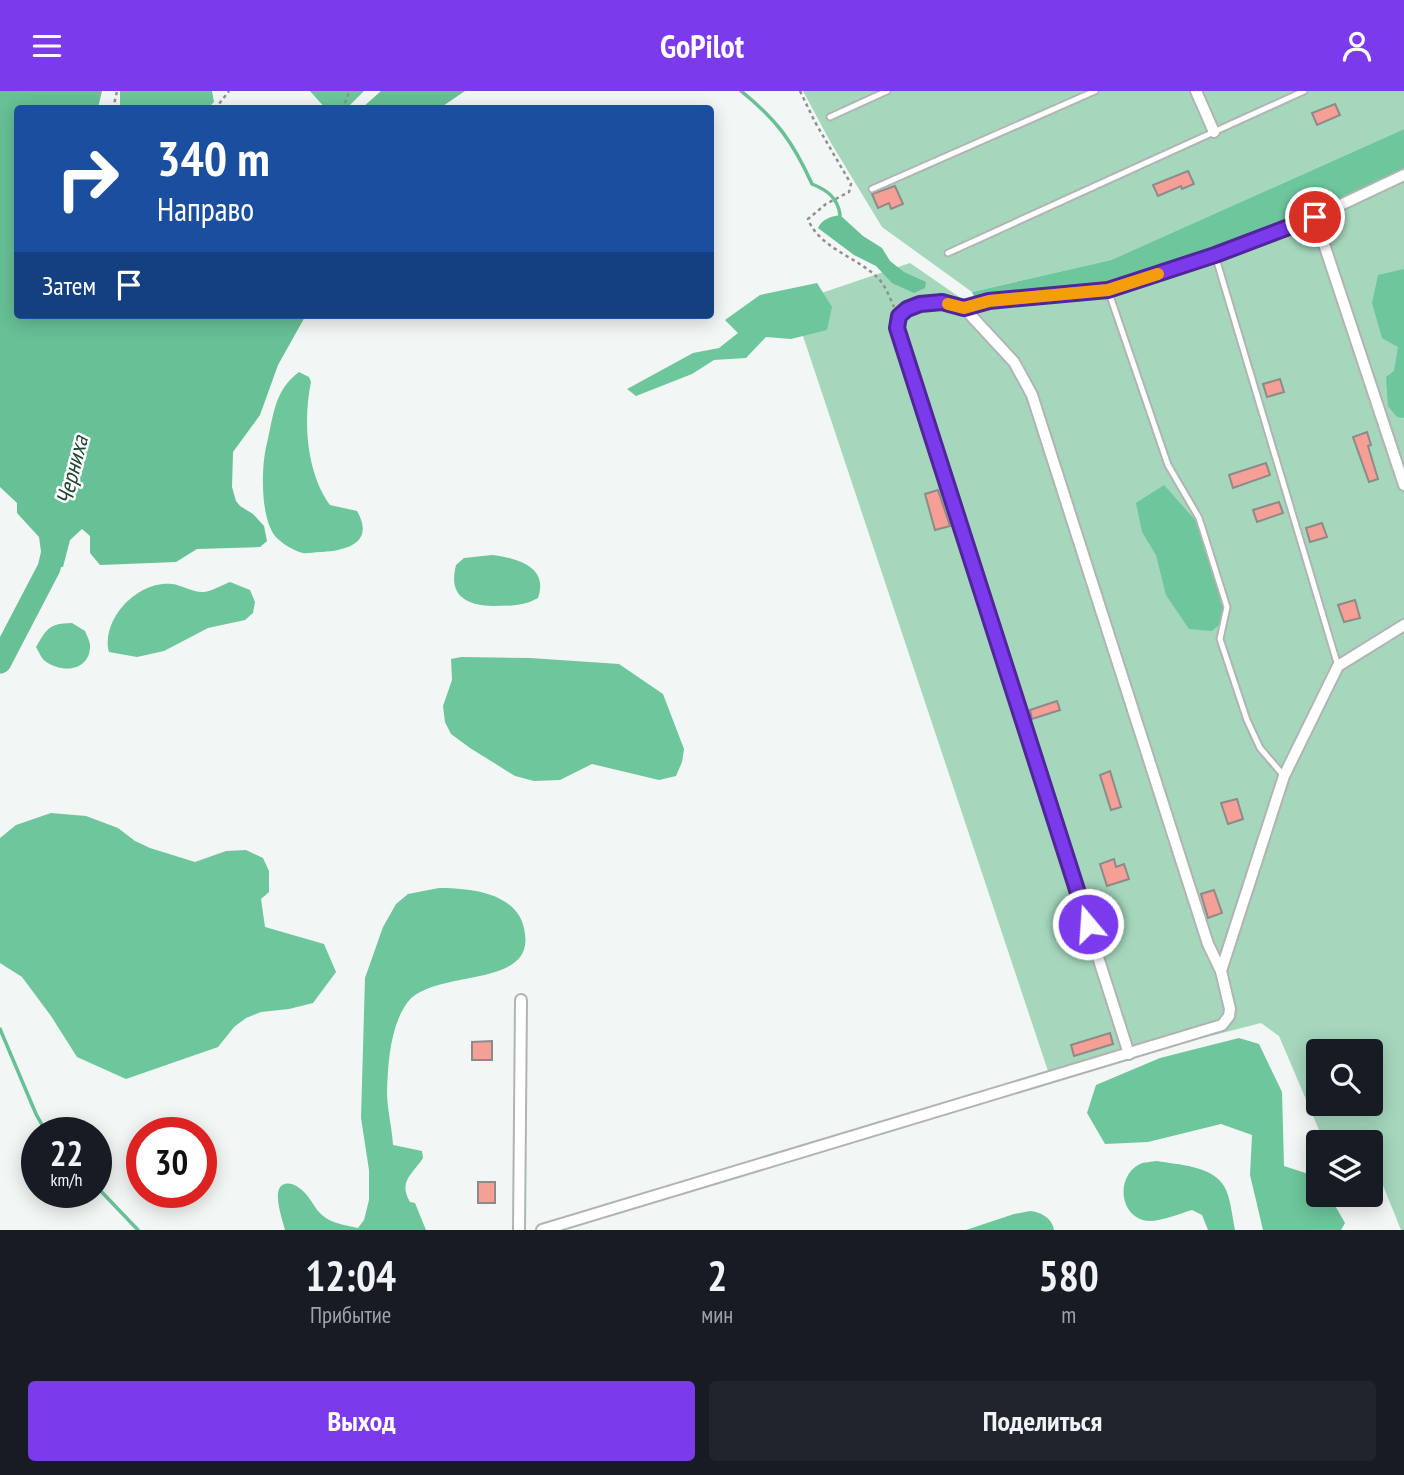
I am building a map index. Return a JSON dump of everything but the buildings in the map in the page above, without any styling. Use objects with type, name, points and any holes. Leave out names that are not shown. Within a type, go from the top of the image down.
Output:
[{"type":"street","points":[[1196,91],[1214,132]]},
{"type":"street","points":[[1129,1054],[897,328],[899,316],[907,309],[920,304],[942,302],[964,308],[989,301],[1108,290],[1215,255],[1315,217],[1404,175]]},
{"type":"street","points":[[1315,217],[1404,485]]},
{"type":"street","points":[[542,1230],[1129,1054],[1222,1025],[1226,1021],[1230,1009],[1221,971],[1208,944],[1032,395],[1014,362],[964,308]]},
{"type":"street","points":[[1221,971],[1284,776],[1338,666],[1404,625]]},
{"type":"street","points":[[519,1230],[521,1000]]},
{"type":"lane","points":[[830,117],[887,91]]},
{"type":"lane","points":[[872,189],[1095,91]]},
{"type":"lane","points":[[948,253],[1304,91]]},
{"type":"lane","points":[[1215,255],[1338,666]]},
{"type":"lane","points":[[1108,290],[1168,465],[1199,518],[1227,607],[1220,639],[1247,720],[1260,748],[1284,776]]},
{"type":"path","points":[[218,105],[229,91]]},
{"type":"path","points":[[800,91],[850,184],[849,193],[814,212],[808,219],[812,229],[820,239],[844,252],[880,280],[899,316]]},
{"type":"shaded area","points":[[120,91],[212,91],[214,102],[211,105],[120,105]]},
{"type":"shaded area","points":[[310,91],[364,91],[350,105],[322,105]]},
{"type":"shaded area","points":[[803,91],[1404,91],[1404,129],[1111,260],[972,292],[882,227]]},
{"type":"shaded area","points":[[1404,129],[1404,174],[1223,249],[1112,284],[981,312],[972,292],[1111,260]]},
{"type":"shaded area","points":[[1404,174],[1404,1230],[1401,1230],[1383,1185],[1383,1130],[1319,1130],[1313,1116],[1383,1116],[1383,1039],[1306,1039],[1306,1099],[1279,1036],[1261,1023],[1050,1077],[792,303],[910,263],[981,312],[1112,284],[1223,249]]},
{"type":"shaded area","points":[[1404,269],[1404,418],[1397,417],[1388,406],[1386,377],[1394,371],[1398,347],[1382,338],[1372,303],[1378,275]]},
{"type":"shaded area","points":[[817,283],[832,307],[827,330],[791,339],[766,337],[746,358],[714,360],[692,374],[636,396],[627,389],[693,353],[719,348],[738,333],[725,320],[760,295]]},
{"type":"shaded area","points":[[299,372],[309,377],[311,382],[307,429],[311,462],[322,492],[330,505],[357,511],[362,522],[363,531],[360,538],[338,550],[303,553],[284,544],[270,527],[264,504],[265,453],[271,422],[284,387]]},
{"type":"shaded area","points":[[1164,485],[1204,530],[1230,615],[1212,631],[1189,629],[1166,595],[1156,555],[1142,532],[1136,503]]},
{"type":"shaded area","points":[[492,555],[520,561],[535,571],[540,587],[538,598],[511,606],[493,606],[475,604],[461,597],[455,584],[456,565],[464,558]]},
{"type":"shaded area","points":[[230,582],[250,590],[255,602],[253,613],[245,620],[208,628],[164,651],[137,657],[109,652],[108,639],[117,614],[135,595],[147,588],[172,584],[204,592]]},
{"type":"shaded area","points":[[72,623],[85,631],[90,644],[88,656],[79,666],[73,668],[51,665],[44,660],[36,647],[50,628],[58,624]]},
{"type":"shaded area","points":[[461,657],[619,664],[663,694],[684,749],[676,776],[659,780],[592,764],[560,780],[534,781],[515,776],[451,734],[445,722],[443,706],[452,680],[451,659]]},
{"type":"shaded area","points":[[51,813],[86,816],[118,828],[150,848],[195,862],[226,851],[246,850],[263,858],[269,871],[269,892],[261,899],[265,927],[324,944],[336,972],[313,1003],[261,1012],[246,1018],[234,1027],[218,1047],[126,1079],[77,1057],[22,977],[0,963],[0,838],[16,825]]},
{"type":"shaded area","points":[[439,888],[480,892],[502,900],[518,914],[525,934],[523,952],[513,963],[498,971],[437,985],[420,992],[407,1003],[393,1034],[387,1092],[393,1145],[422,1151],[423,1158],[408,1179],[405,1189],[410,1202],[415,1203],[426,1230],[285,1230],[278,1191],[285,1184],[296,1186],[303,1191],[320,1213],[330,1220],[358,1228],[364,1220],[369,1200],[369,1170],[361,1118],[365,978],[383,927],[396,904],[408,894]]},
{"type":"shaded area","points":[[1239,1038],[1259,1044],[1282,1092],[1284,1166],[1306,1173],[1306,1207],[1336,1207],[1345,1223],[1341,1230],[1263,1230],[1250,1175],[1252,1135],[1221,1124],[1148,1142],[1105,1144],[1087,1113],[1096,1085],[1160,1058]]},
{"type":"shaded area","points":[[1157,1161],[1194,1167],[1218,1179],[1228,1196],[1235,1230],[1208,1230],[1202,1215],[1192,1210],[1149,1221],[1131,1213],[1124,1196],[1127,1178],[1140,1164]]},
{"type":"shaded area","points":[[1030,1211],[1045,1216],[1054,1230],[966,1230],[1014,1214]]},
{"type":"water","points":[[0,91],[102,91],[99,105],[14,105],[14,319],[304,319],[278,365],[260,415],[233,452],[232,487],[236,501],[264,526],[267,541],[260,547],[197,549],[176,562],[100,565],[90,553],[90,536],[82,529],[70,540],[63,567],[49,568],[42,559],[39,537],[17,513],[17,503],[0,487]]},
{"type":"water","points":[[381,91],[465,91],[444,105],[365,105]]},
{"type":"water","points":[[840,215],[863,236],[882,248],[890,261],[904,272],[926,282],[925,288],[914,293],[892,283],[876,266],[854,255],[818,228],[827,219]]},
{"type":"waterway","points":[[741,91],[765,112],[783,133],[812,184],[831,195],[840,215]]},
{"type":"waterway","name":"Черниха","points":[[0,662],[49,568],[56,538]]},
{"type":"waterway","points":[[0,1029],[38,1117]]},
{"type":"waterway","points":[[112,1203],[138,1230]]},
{"type":"slow traffic","points":[[948,304],[964,308],[989,301],[1108,290],[1158,274]]},
{"type":"route","points":[[1088,924],[897,328],[897,321],[907,309],[920,304],[942,302],[964,308],[989,301],[1108,290],[1215,255],[1315,217]]}]
